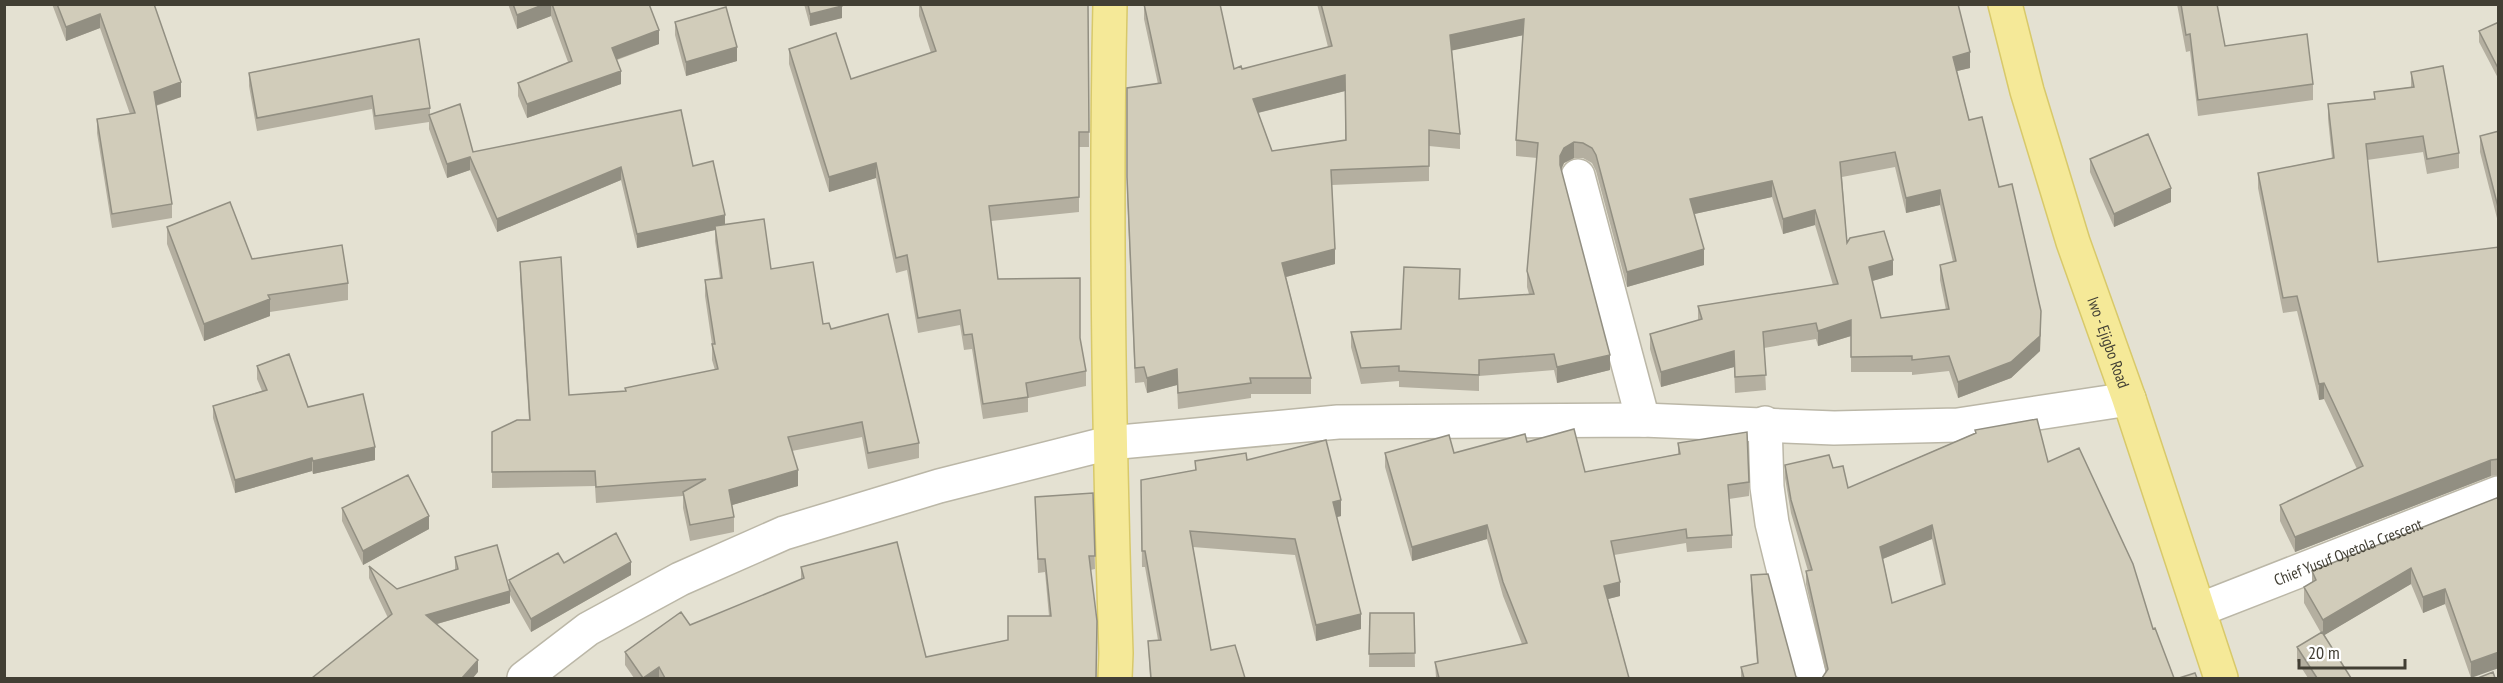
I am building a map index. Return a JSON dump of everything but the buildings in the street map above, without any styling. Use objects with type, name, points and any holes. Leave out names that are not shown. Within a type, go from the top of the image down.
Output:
[{"type":"main road","points":[[1110,4],[1107,152],[1109,442],[1115,678]]},
{"type":"main road","name":"Iwo - Ejigbo Road","points":[[2005,4],[2027,91],[2073,242],[2221,678]]},
{"type":"street","points":[[1578,176],[1643,420]]},
{"type":"street","points":[[524,678],[588,629],[680,579],[784,533],[939,486],[1109,442],[1338,422],[1643,420],[1765,423],[1834,428],[1958,424],[2128,399]]},
{"type":"street","points":[[1765,423],[1767,487],[1772,524],[1810,678]]},
{"type":"street","name":"Chief Yusuf Oyetola Crescent","points":[[2199,610],[2499,493]]},
{"type":"shaded area","points":[[5,5],[2498,5],[2498,678],[5,678]]}]
